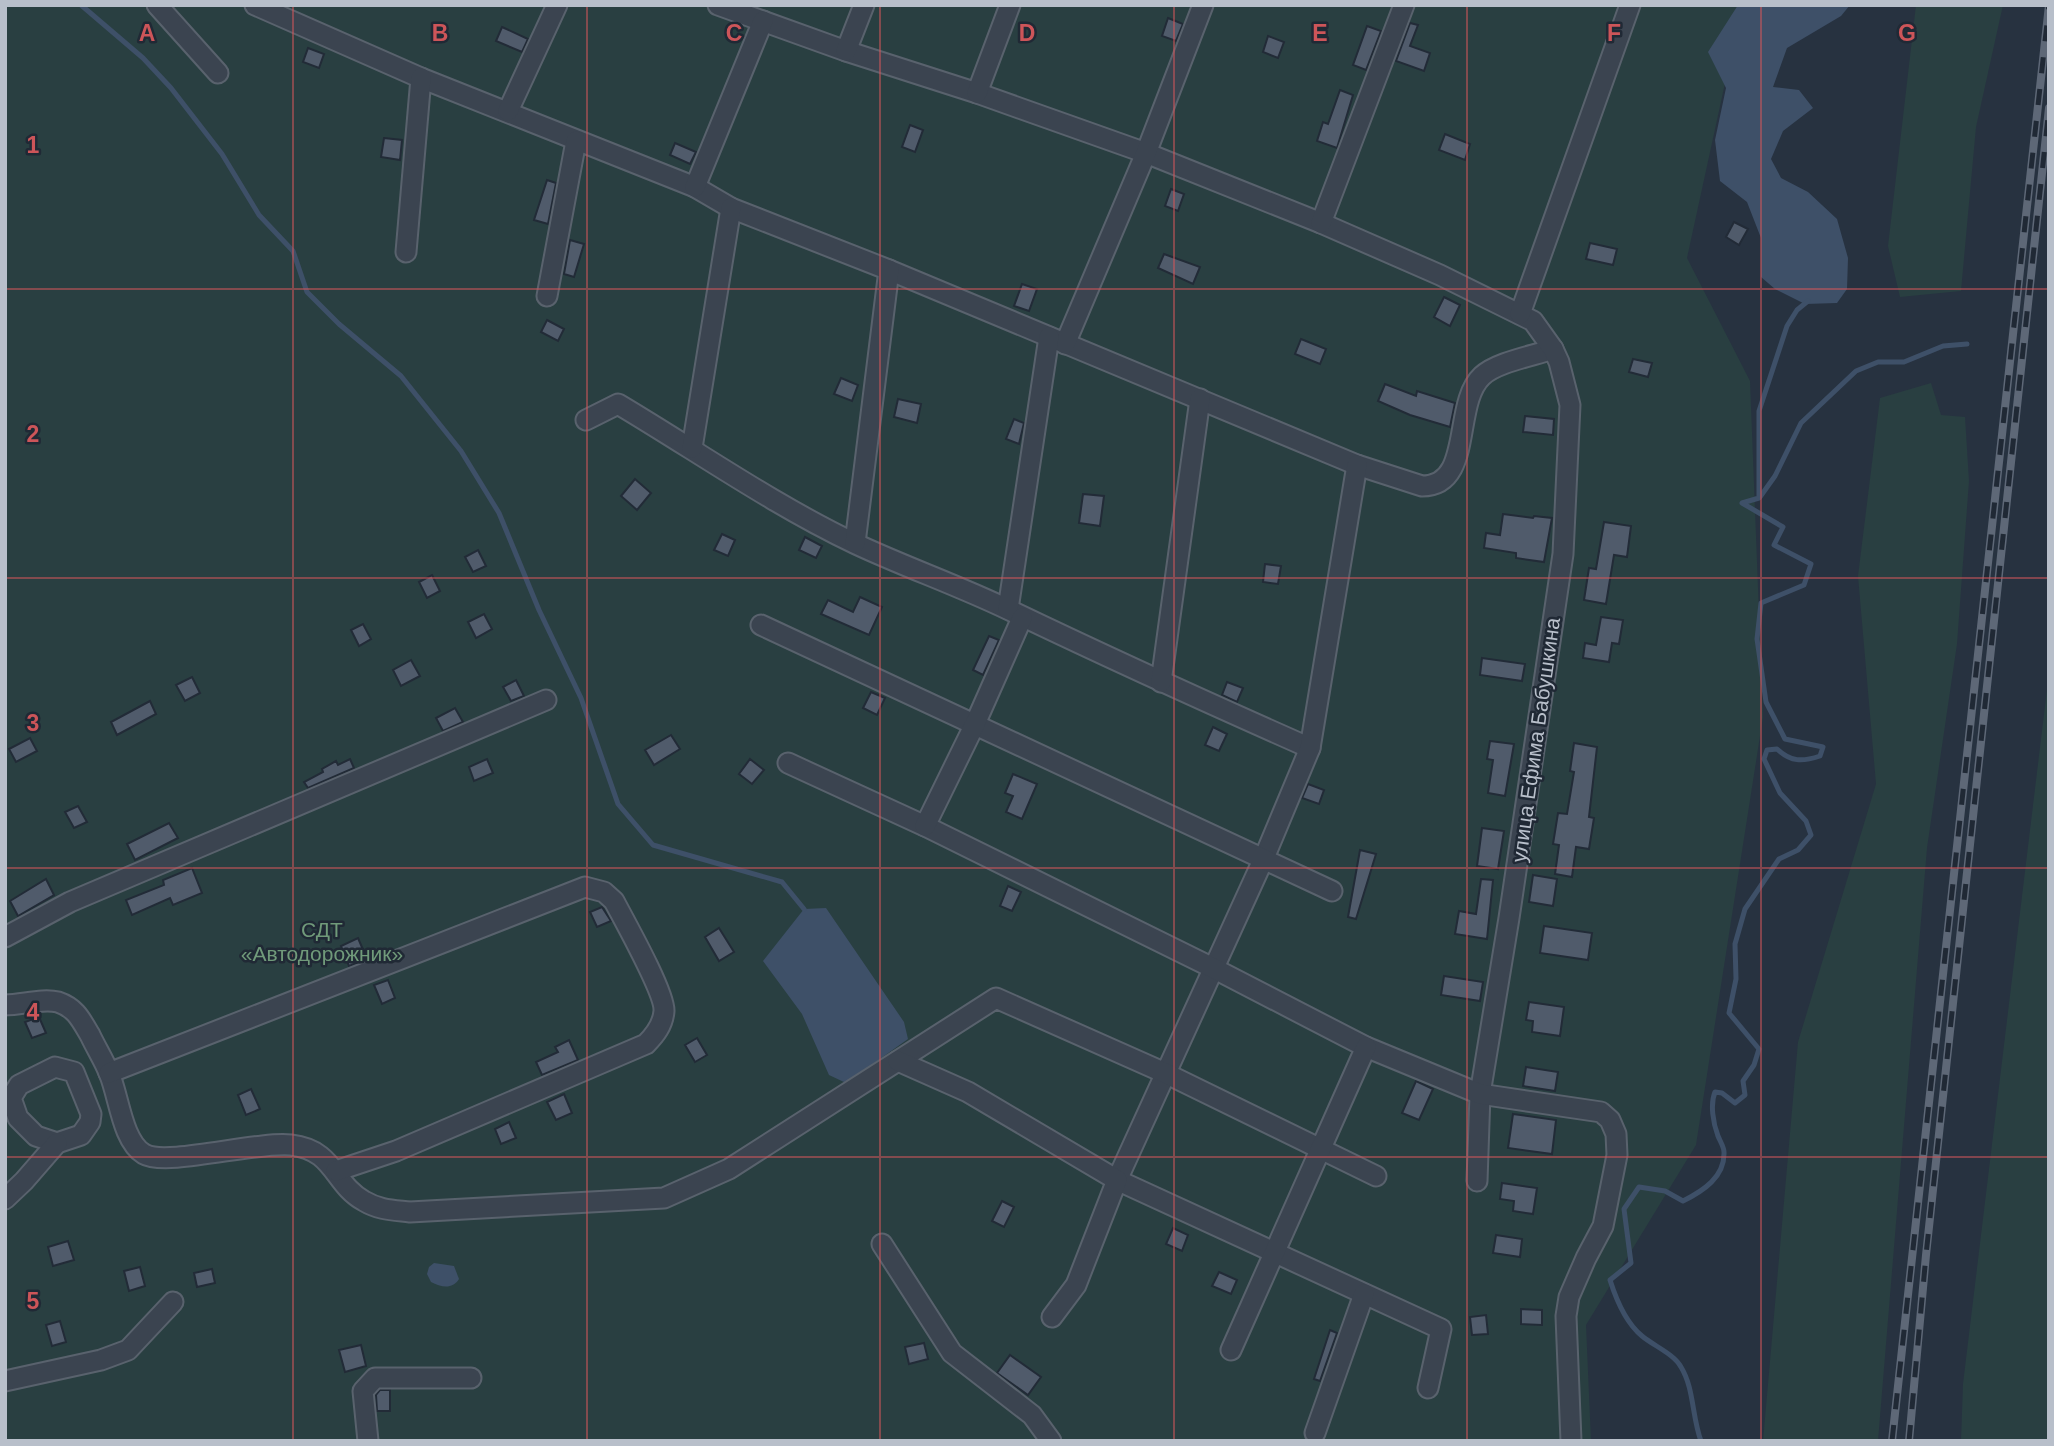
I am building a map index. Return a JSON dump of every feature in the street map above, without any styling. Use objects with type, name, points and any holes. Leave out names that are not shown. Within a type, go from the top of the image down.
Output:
[{"type":"street","points":[[157,5],[218,73]]},
{"type":"street","points":[[255,5],[421,78],[695,187],[731,208],[889,270],[1357,465],[1422,485],[1431,486],[1441,482],[1454,464],[1475,383],[1492,369],[1553,349]]},
{"type":"street","points":[[508,111],[556,5]]},
{"type":"street","name":"улица Ефима Бабушкина","points":[[718,5],[1146,153],[1321,223],[1440,275],[1533,321],[1553,349],[1570,405],[1563,554],[1480,1094],[1477,1181]]},
{"type":"street","points":[[846,51],[864,5]]},
{"type":"street","points":[[978,93],[1010,5]]},
{"type":"street","points":[[925,826],[975,724],[1015,614],[1057,341],[1146,153],[1203,5]]},
{"type":"street","points":[[1321,223],[1404,5]]},
{"type":"street","points":[[1520,314],[1630,5]]},
{"type":"street","points":[[695,187],[763,21]]},
{"type":"street","points":[[406,252],[421,78]]},
{"type":"street","points":[[547,296],[576,141]]},
{"type":"street","points":[[692,448],[731,208]]},
{"type":"street","points":[[855,543],[889,270]]},
{"type":"street","points":[[1161,682],[1200,399]]},
{"type":"street","points":[[586,420],[618,404],[759,492],[855,543],[1310,748]]},
{"type":"street","points":[[1052,1317],[1076,1285],[1117,1180],[1264,858],[1310,748],[1357,465]]},
{"type":"street","points":[[761,625],[1332,891]]},
{"type":"street","points":[[5,937],[71,902],[546,700]]},
{"type":"street","points":[[788,763],[925,826],[1366,1047],[1480,1094],[1601,1112],[1610,1120],[1616,1134],[1616,1155],[1603,1226],[1575,1281],[1566,1316],[1571,1441]]},
{"type":"street","points":[[109,1073],[585,887],[604,892],[614,901],[663,1000],[662,1023],[656,1035],[646,1044],[396,1151],[336,1171]]},
{"type":"street","points":[[5,1005],[54,1001],[78,1014],[109,1073],[131,1143],[146,1156],[166,1158],[272,1144],[293,1145],[312,1150],[324,1157],[349,1189],[362,1200],[380,1209],[410,1212],[664,1198],[729,1169],[996,998],[1165,1073],[1376,1176]]},
{"type":"street","points":[[1231,1350],[1366,1047]]},
{"type":"street","points":[[898,1061],[968,1092],[1117,1180],[1441,1329],[1427,1388]]},
{"type":"street","points":[[5,1199],[57,1143],[80,1135],[90,1122],[92,1114],[74,1072],[55,1067],[19,1085],[12,1098],[12,1120],[36,1136],[57,1143]]},
{"type":"street","points":[[882,1244],[952,1353],[1032,1415],[1051,1441]]},
{"type":"street","points":[[1315,1433],[1364,1294]]},
{"type":"street","points":[[5,1381],[101,1360],[128,1350],[173,1302]]},
{"type":"street","points":[[368,1441],[363,1391],[375,1378],[471,1378]]},
{"type":"green space","name":"СДТ «Автодорожник»","points":[[5,5],[1742,5],[1687,258],[1750,381],[1763,717],[1696,1145],[1586,1325],[1591,1441],[5,1441]]},
{"type":"green space","points":[[1916,5],[2003,5],[1976,127],[1961,291],[1900,297],[1888,246]]},
{"type":"green space","points":[[1931,383],[1941,415],[1965,417],[1969,481],[1957,644],[1927,848],[1878,1441],[1763,1441],[1798,1042],[1876,784],[1858,576],[1880,398]]},
{"type":"green space","points":[[2049,673],[2049,1441],[1961,1441],[1963,1384]]},
{"type":"water","points":[[1738,5],[1850,5],[1841,16],[1787,48],[1773,87],[1799,90],[1813,108],[1783,131],[1771,159],[1781,178],[1808,192],[1837,219],[1848,258],[1847,289],[1837,303],[1805,304],[1775,289],[1761,277],[1761,238],[1747,202],[1720,181],[1715,140],[1726,88],[1708,52]]},
{"type":"water","points":[[826,908],[904,1022],[908,1039],[846,1083],[829,1075],[802,1014],[763,961],[804,909]]},
{"type":"water","points":[[434,1263],[454,1266],[459,1279],[446,1287],[431,1282],[427,1274]]},
{"type":"building","points":[[1168,18],[1183,24],[1176,41],[1162,36]]},
{"type":"building","points":[[1410,23],[1418,25],[1410,46],[1430,53],[1424,71],[1396,61]]},
{"type":"building","points":[[1367,26],[1381,31],[1366,70],[1353,65]]},
{"type":"building","points":[[502,27],[528,39],[522,52],[496,41]]},
{"type":"building","points":[[1268,36],[1284,42],[1278,58],[1263,52]]},
{"type":"building","points":[[308,48],[324,54],[319,68],[303,62]]},
{"type":"building","points":[[1340,90],[1353,95],[1337,148],[1317,141],[1323,122],[1328,124]]},
{"type":"building","points":[[910,125],[923,130],[915,152],[902,147]]},
{"type":"building","points":[[1445,134],[1470,144],[1465,160],[1439,150]]},
{"type":"building","points":[[384,138],[402,140],[400,160],[381,157]]},
{"type":"building","points":[[675,143],[696,152],[690,164],[670,155]]},
{"type":"building","points":[[547,180],[556,183],[548,224],[534,220]]},
{"type":"building","points":[[1171,189],[1184,194],[1178,211],[1165,206]]},
{"type":"building","points":[[1734,222],[1748,229],[1739,245],[1726,237]]},
{"type":"building","points":[[570,240],[584,244],[574,277],[564,274]]},
{"type":"building","points":[[1590,243],[1617,249],[1613,265],[1586,259]]},
{"type":"building","points":[[1164,254],[1200,267],[1193,284],[1158,268]]},
{"type":"building","points":[[1022,284],[1037,289],[1029,311],[1014,306]]},
{"type":"building","points":[[1444,297],[1460,305],[1450,326],[1434,317]]},
{"type":"building","points":[[547,320],[564,329],[558,341],[541,332]]},
{"type":"building","points":[[1301,339],[1326,349],[1320,364],[1295,354]]},
{"type":"building","points":[[1633,359],[1652,363],[1648,377],[1629,372]]},
{"type":"building","points":[[841,378],[858,385],[852,401],[834,394]]},
{"type":"building","points":[[1385,384],[1416,396],[1417,391],[1455,403],[1450,427],[1410,415],[1378,401]]},
{"type":"building","points":[[898,399],[921,404],[917,423],[894,417]]},
{"type":"building","points":[[1525,416],[1554,419],[1553,435],[1523,432]]},
{"type":"building","points":[[1014,419],[1024,423],[1019,444],[1006,439]]},
{"type":"building","points":[[635,479],[651,493],[637,510],[621,496]]},
{"type":"building","points":[[1083,494],[1104,496],[1100,526],[1079,523]]},
{"type":"building","points":[[1503,514],[1552,518],[1544,562],[1516,558],[1516,553],[1484,548],[1486,533],[1500,535]]},
{"type":"building","points":[[1604,522],[1631,526],[1627,557],[1614,555],[1606,604],[1584,600],[1589,568],[1596,569]]},
{"type":"building","points":[[722,534],[735,540],[728,556],[714,550]]},
{"type":"building","points":[[805,537],[822,546],[816,558],[799,550]]},
{"type":"building","points":[[478,550],[486,566],[473,572],[465,557]]},
{"type":"building","points":[[1265,564],[1281,566],[1278,584],[1263,582]]},
{"type":"building","points":[[432,575],[440,591],[427,598],[419,582]]},
{"type":"building","points":[[860,597],[882,607],[869,635],[821,614],[828,600],[853,612]]},
{"type":"building","points":[[484,614],[492,629],[476,638],[468,622]]},
{"type":"building","points":[[1601,617],[1623,620],[1619,644],[1612,643],[1609,662],[1583,658],[1585,643],[1596,645]]},
{"type":"building","points":[[363,624],[371,639],[359,646],[351,630]]},
{"type":"building","points":[[989,636],[999,640],[983,675],[973,670]]},
{"type":"building","points":[[1482,658],[1525,664],[1522,681],[1480,675]]},
{"type":"building","points":[[411,660],[420,676],[401,686],[393,670]]},
{"type":"building","points":[[192,677],[200,693],[185,701],[176,685]]},
{"type":"building","points":[[516,680],[524,696],[511,701],[503,687]]},
{"type":"building","points":[[1227,682],[1243,688],[1237,702],[1222,695]]},
{"type":"building","points":[[871,692],[885,698],[877,715],[863,708]]},
{"type":"building","points":[[150,701],[156,714],[117,735],[111,722]]},
{"type":"building","points":[[455,708],[463,722],[443,731],[436,718]]},
{"type":"building","points":[[1213,727],[1227,734],[1219,751],[1205,745]]},
{"type":"building","points":[[671,735],[680,749],[654,765],[645,750]]},
{"type":"building","points":[[30,738],[37,751],[16,762],[9,749]]},
{"type":"building","points":[[1490,741],[1514,744],[1505,796],[1488,793],[1493,760],[1487,759]]},
{"type":"building","points":[[1574,743],[1597,747],[1589,817],[1594,818],[1589,849],[1576,847],[1572,877],[1555,874],[1559,845],[1553,844],[1558,813],[1567,814],[1574,772],[1570,771]]},
{"type":"building","points":[[350,759],[354,768],[308,788],[304,782],[336,761],[338,765]]},
{"type":"building","points":[[487,759],[493,773],[474,781],[469,767]]},
{"type":"building","points":[[750,759],[764,770],[752,784],[739,774]]},
{"type":"building","points":[[1013,774],[1037,784],[1022,819],[1006,812],[1013,796],[1005,793]]},
{"type":"building","points":[[1308,784],[1324,790],[1319,804],[1302,798]]},
{"type":"building","points":[[78,806],[87,822],[74,828],[65,812]]},
{"type":"building","points":[[169,823],[178,838],[135,860],[127,844]]},
{"type":"building","points":[[1482,828],[1504,831],[1498,869],[1477,866]]},
{"type":"building","points":[[1360,850],[1376,854],[1356,919],[1348,917]]},
{"type":"building","points":[[192,868],[202,893],[173,905],[170,898],[132,915],[126,900],[164,885],[163,880]]},
{"type":"building","points":[[1533,875],[1557,879],[1553,906],[1529,902]]},
{"type":"building","points":[[46,879],[54,895],[18,916],[10,901]]},
{"type":"building","points":[[1481,879],[1493,880],[1487,939],[1455,934],[1459,911],[1476,914]]},
{"type":"building","points":[[1008,886],[1021,892],[1012,911],[1000,906]]},
{"type":"building","points":[[602,907],[611,921],[597,927],[590,912]]},
{"type":"building","points":[[1544,926],[1592,933],[1588,960],[1540,953]]},
{"type":"building","points":[[719,928],[734,952],[719,961],[705,937]]},
{"type":"building","points":[[358,938],[367,959],[349,966],[341,946]]},
{"type":"building","points":[[1444,976],[1483,982],[1480,1001],[1441,995]]},
{"type":"building","points":[[388,980],[395,998],[382,1004],[374,985]]},
{"type":"building","points":[[1529,1002],[1564,1007],[1560,1036],[1532,1032],[1533,1021],[1526,1020]]},
{"type":"building","points":[[39,1017],[46,1033],[32,1038],[25,1022]]},
{"type":"building","points":[[697,1038],[707,1055],[695,1062],[685,1045]]},
{"type":"building","points":[[569,1040],[578,1060],[542,1075],[536,1062],[558,1052],[555,1047]]},
{"type":"building","points":[[1526,1067],[1558,1072],[1555,1091],[1523,1086]]},
{"type":"building","points":[[1416,1081],[1433,1089],[1419,1120],[1402,1113]]},
{"type":"building","points":[[251,1089],[260,1109],[246,1115],[238,1095]]},
{"type":"building","points":[[564,1094],[572,1113],[556,1120],[547,1102]]},
{"type":"building","points":[[1513,1114],[1556,1120],[1552,1154],[1508,1148]]},
{"type":"building","points":[[509,1122],[516,1138],[501,1144],[495,1129]]},
{"type":"building","points":[[1502,1183],[1537,1188],[1533,1214],[1513,1211],[1514,1201],[1500,1199]]},
{"type":"building","points":[[1002,1201],[1014,1207],[1004,1227],[992,1221]]},
{"type":"building","points":[[1173,1228],[1188,1235],[1182,1251],[1166,1244]]},
{"type":"building","points":[[1496,1235],[1522,1239],[1520,1257],[1493,1253]]},
{"type":"building","points":[[68,1241],[74,1260],[53,1266],[48,1247]]},
{"type":"building","points":[[140,1267],[145,1286],[129,1291],[124,1271]]},
{"type":"building","points":[[212,1269],[215,1283],[197,1287],[194,1273]]},
{"type":"building","points":[[1219,1272],[1237,1280],[1231,1294],[1212,1286]]},
{"type":"building","points":[[1521,1309],[1542,1310],[1542,1325],[1521,1324]]},
{"type":"building","points":[[1486,1315],[1488,1334],[1472,1335],[1470,1317]]},
{"type":"building","points":[[60,1321],[66,1342],[52,1346],[46,1325]]},
{"type":"building","points":[[1330,1330],[1337,1333],[1320,1381],[1314,1379]]},
{"type":"building","points":[[924,1343],[928,1359],[909,1364],[905,1347]]},
{"type":"building","points":[[361,1345],[366,1366],[345,1372],[339,1350]]},
{"type":"building","points":[[1010,1355],[1041,1377],[1028,1395],[997,1373]]},
{"type":"building","points":[[380,1390],[390,1390],[390,1411],[377,1411],[376,1395]]},
{"type":"waterway","points":[[81,5],[143,58],[171,88],[222,154],[259,215],[293,251],[307,292],[339,324],[401,376],[461,451],[499,513],[539,610],[581,698],[618,804],[653,845],[782,882],[804,909]]},
{"type":"waterway","points":[[1701,1441],[1688,1384],[1681,1367],[1674,1358],[1642,1336],[1626,1318],[1610,1280],[1631,1263],[1624,1209],[1639,1187],[1665,1191],[1683,1201],[1705,1188],[1721,1169],[1724,1152],[1714,1120],[1715,1092],[1722,1093],[1735,1103],[1745,1095],[1743,1081],[1754,1065],[1759,1049],[1729,1013],[1736,979],[1735,944],[1745,909],[1779,859],[1798,850],[1811,835],[1806,821],[1780,793],[1764,759],[1767,750],[1777,749],[1792,759],[1808,759],[1820,756],[1823,747],[1785,739],[1766,702],[1757,639],[1761,603],[1804,585],[1811,564],[1774,545],[1783,527],[1742,503],[1759,498],[1759,411],[1787,326],[1797,310],[1808,301]]},
{"type":"waterway","points":[[1760,497],[1775,476],[1801,423],[1856,371],[1878,362],[1904,362],[1943,346],[1967,344]]},
{"type":"railway","points":[[1892,1441],[2049,5]]},
{"type":"railway","points":[[1909,1441],[1926,1255],[2049,108]]}]
